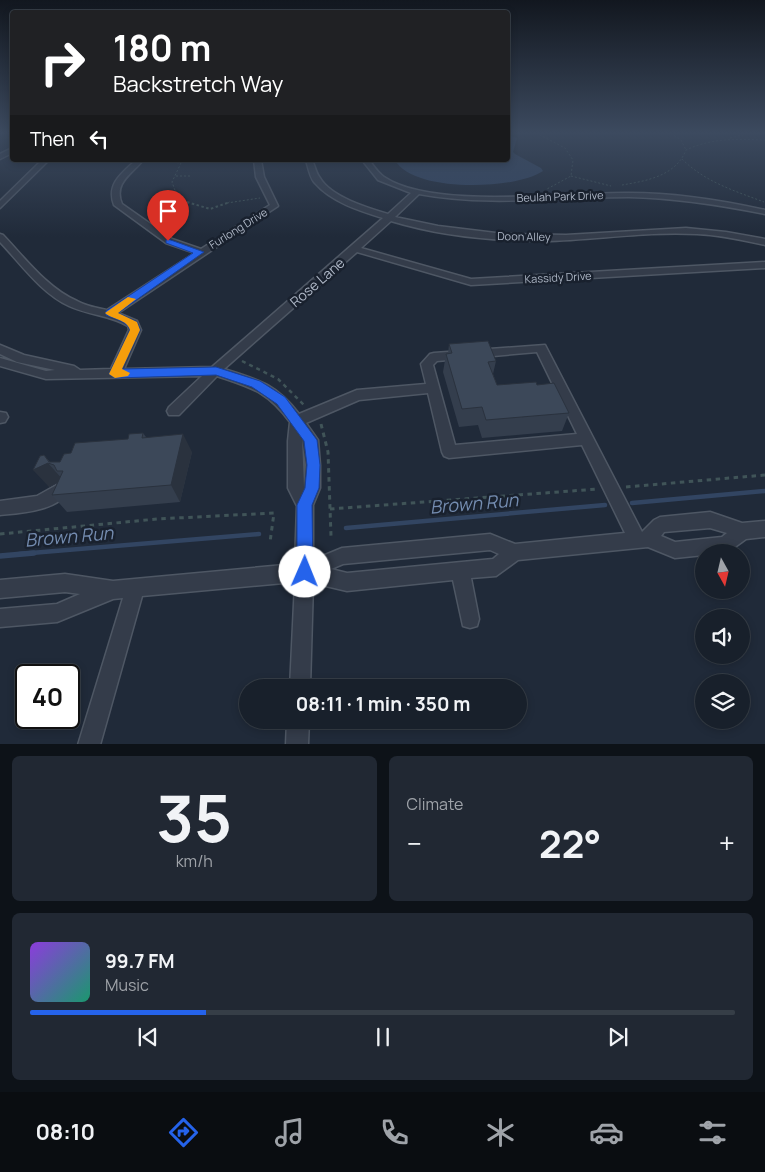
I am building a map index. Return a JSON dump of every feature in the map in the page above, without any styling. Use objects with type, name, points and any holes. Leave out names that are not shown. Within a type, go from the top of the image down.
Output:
[{"type":"street","points":[[0,206],[38,168]]},
{"type":"street","points":[[133,168],[115,188],[114,198],[118,205],[168,241],[200,252]]},
{"type":"street","name":"Furlong Drive","points":[[110,313],[200,252],[274,206],[273,199],[268,194],[258,174],[259,168]]},
{"type":"street","name":"Doon Alley","points":[[309,168],[314,177],[324,188],[353,206],[389,218],[440,230],[507,237],[688,231],[720,233],[765,242]]},
{"type":"street","name":"Beulah Park Drive","points":[[370,168],[373,172],[400,188],[468,199],[630,195],[710,202],[765,212]]},
{"type":"street","name":"Rose Lane","points":[[174,411],[228,358],[355,249],[416,192]]},
{"type":"street","points":[[0,237],[60,296],[87,310],[110,313],[133,324],[135,330],[115,374]]},
{"type":"street","name":"Kassidy Drive","points":[[355,249],[471,282],[765,265]]},
{"type":"street","points":[[587,439],[450,452],[428,364],[434,357],[541,348],[587,439],[611,488],[643,540]]},
{"type":"street","points":[[0,349],[21,358],[72,368],[80,374]]},
{"type":"street","points":[[0,362],[46,375],[216,371],[256,384],[281,400],[297,421],[294,441],[296,488],[305,505],[305,572],[300,679]]},
{"type":"street","points":[[297,421],[357,395],[433,388]]},
{"type":"street","points":[[0,508],[40,503],[62,489]]},
{"type":"street","points":[[643,540],[660,525],[710,520],[742,531],[765,529]]},
{"type":"street","points":[[0,589],[65,583],[113,590],[305,572],[342,556],[490,542],[516,552],[643,540],[675,550],[726,545],[742,531]]},
{"type":"street","points":[[305,572],[347,582],[496,567],[516,552]]},
{"type":"street","points":[[460,570],[470,619]]},
{"type":"street","points":[[89,744],[135,588]]},
{"type":"street","points":[[0,618],[57,613],[113,590]]},
{"type":"street","points":[[298,729],[298,744]]},
{"type":"path","points":[[179,168],[172,182],[177,196],[203,208],[213,209],[232,201],[256,199],[268,194]]},
{"type":"path","points":[[545,190],[571,176],[575,168]]},
{"type":"path","points":[[571,176],[604,185],[624,185],[664,172],[670,168]]},
{"type":"path","points":[[691,168],[715,183],[765,202]]},
{"type":"path","points":[[176,176],[190,176]]},
{"type":"path","points":[[330,509],[765,475]]},
{"type":"path","points":[[0,534],[158,519],[274,513],[270,542]]},
{"type":"water","points":[[402,168],[540,168],[543,171],[511,182],[489,185],[465,185],[442,183],[405,171]]},
{"type":"building","points":[[488,341],[496,361],[488,362],[497,385],[536,382],[537,385],[554,383],[569,413],[486,420],[482,407],[462,409],[446,354],[452,353],[449,344]]},
{"type":"building","points":[[143,433],[142,438],[183,434],[171,485],[52,495],[63,471],[57,471],[54,465],[48,463],[33,470],[40,456],[44,455],[49,462],[60,462],[64,454],[71,453],[75,443],[128,439],[129,434]]},
{"type":"waterway","name":"Brown Run","points":[[632,503],[765,491]]},
{"type":"waterway","name":"Brown Run","points":[[346,528],[605,505]]},
{"type":"waterway","name":"Brown Run","points":[[19,554],[259,534]]},
{"type":"waterway","name":"Brown Run","points":[[0,556],[34,553]]},
{"type":"slow traffic","points":[[124,373],[115,374],[135,330],[133,324],[110,313],[132,299]]},
{"type":"route","points":[[168,241],[200,252],[110,313],[133,324],[135,330],[115,374],[216,371],[256,384],[281,400],[311,440],[312,488],[305,505],[305,572]]}]
